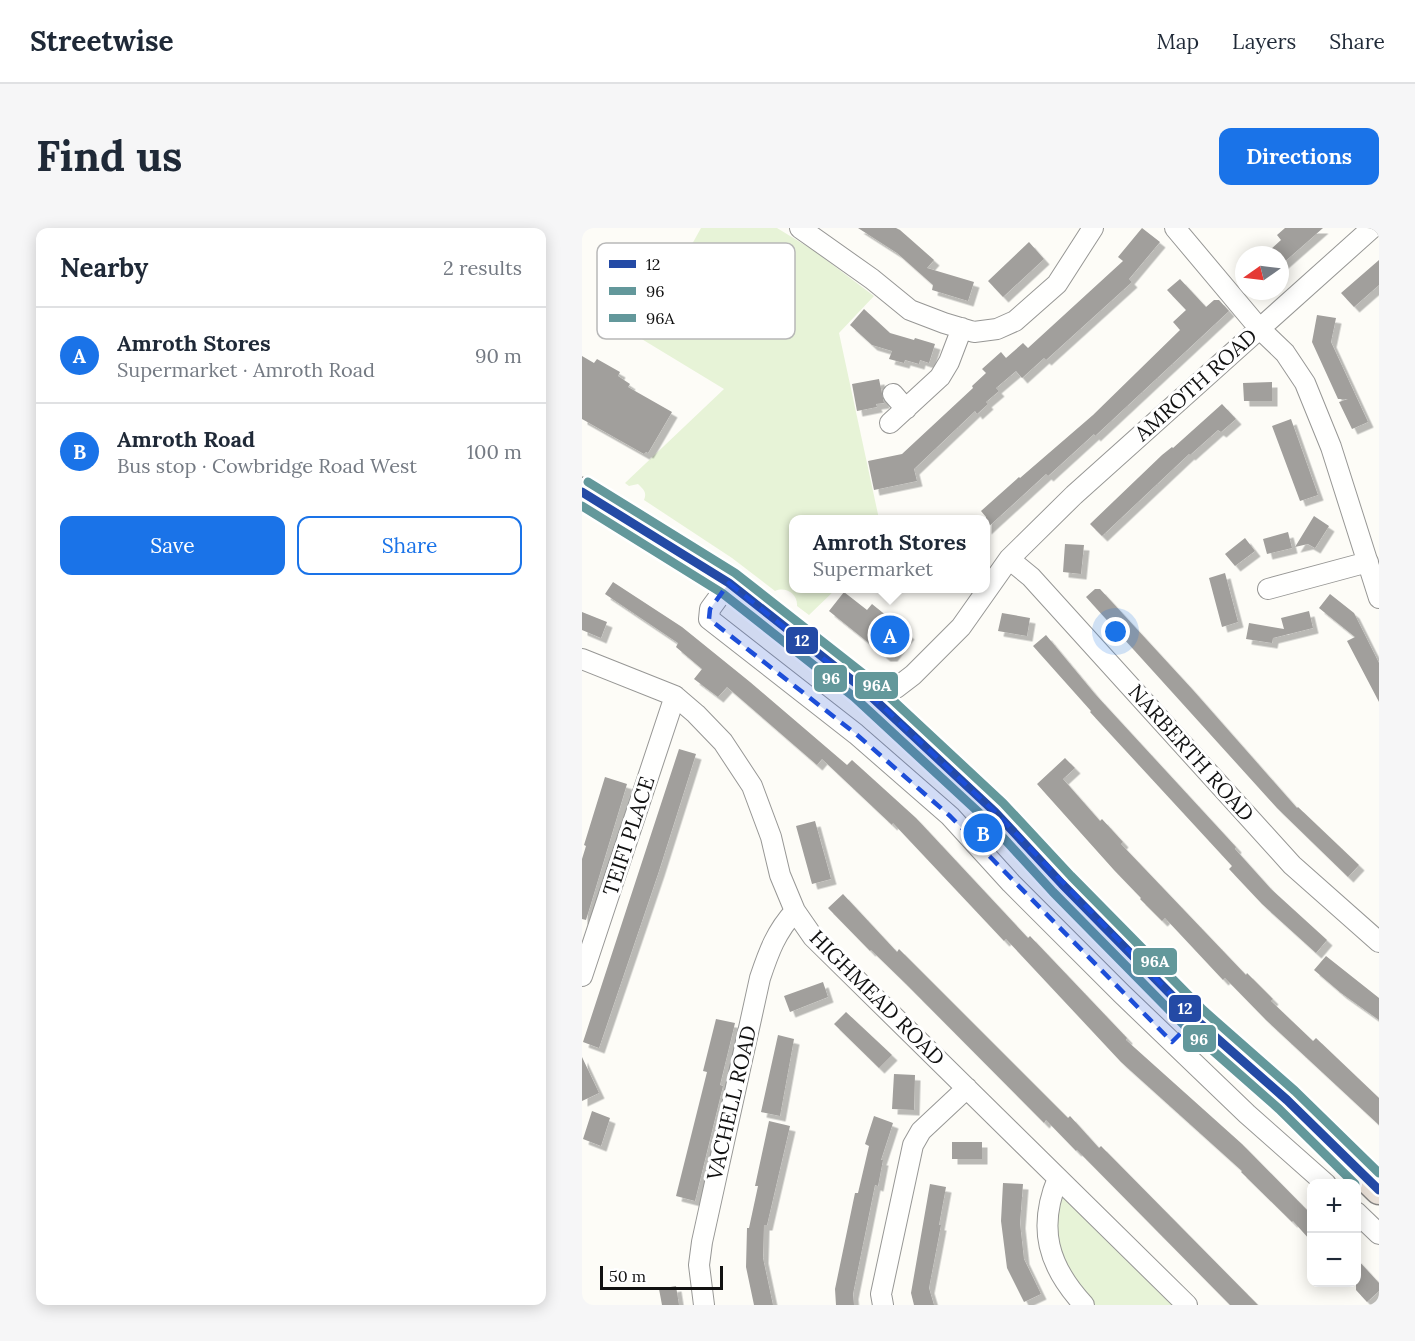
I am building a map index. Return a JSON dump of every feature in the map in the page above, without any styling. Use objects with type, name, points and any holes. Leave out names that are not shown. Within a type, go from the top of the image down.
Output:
[{"type":"highway","points":[[582,492],[729,583],[878,702],[995,812],[1062,884],[1195,1019],[1287,1101],[1379,1190]]},
{"type":"street","points":[[800,228],[824,234],[910,310],[974,332],[997,329],[1015,321],[1057,284],[1093,228]]},
{"type":"street","points":[[1175,228],[1259,328],[1285,353],[1305,383],[1331,447],[1379,598]]},
{"type":"street","name":"AMROTH ROAD","points":[[990,586],[1009,559],[1074,495],[1372,228]]},
{"type":"street","points":[[890,423],[900,401],[940,377],[949,362],[962,328]]},
{"type":"street","name":"NARBERTH ROAD","points":[[1009,559],[1031,577],[1292,865],[1379,942]]},
{"type":"street","points":[[1268,589],[1368,562]]},
{"type":"street","points":[[729,583],[710,609],[709,619],[856,734],[950,816],[1011,883],[1172,1042],[1247,1114],[1320,1179]]},
{"type":"street","name":"AMROTH ROAD","points":[[878,702],[886,692],[896,688],[913,675],[961,627],[985,593]]},
{"type":"street","name":"HIGHMEAD ROAD","points":[[582,659],[675,696],[723,742],[752,786],[771,837],[780,874],[795,911],[813,937],[1187,1305]]},
{"type":"street","name":"TEIFI PLACE","points":[[582,976],[675,696]]},
{"type":"street","name":"VACHELL ROAD","points":[[704,1305],[699,1265],[702,1242],[760,978],[771,943],[795,911]]},
{"type":"street","points":[[1172,1042],[1195,1019]]},
{"type":"street","points":[[883,1305],[881,1294],[913,1145],[921,1131],[967,1088]]},
{"type":"street","points":[[1059,1178],[1050,1198],[1046,1225],[1052,1255],[1064,1282],[1084,1305]]},
{"type":"street","points":[[1361,1217],[1379,1234]]},
{"type":"highlighted area","points":[[729,583],[878,702],[995,812],[1195,1019],[1172,1042],[950,816],[856,734],[709,619],[710,609]]},
{"type":"green space","points":[[701,228],[777,228],[813,250],[874,296],[839,333],[878,515],[789,515],[789,591],[775,591],[732,558],[644,500],[644,491],[638,484],[629,486],[625,483],[724,389],[642,339],[795,339],[795,243],[693,243]]},
{"type":"green space","points":[[791,593],[832,593],[809,615],[797,606]]},
{"type":"green space","points":[[1066,1197],[1175,1305],[1094,1305],[1086,1299],[1056,1252],[1058,1198]]},
{"type":"building","points":[[858,228],[896,228],[900,230],[934,260],[927,268],[974,282],[968,301],[932,290],[933,285],[897,253]]},
{"type":"building","points":[[1142,228],[1160,242],[1129,279],[1132,282],[1046,360],[1044,358],[1022,378],[1016,371],[996,388],[999,391],[986,402],[988,404],[977,414],[975,411],[914,469],[917,481],[874,490],[868,461],[902,454],[973,388],[972,386],[986,373],[982,369],[1001,352],[1006,358],[1023,343],[1028,348],[1123,261],[1118,257]]},
{"type":"building","points":[[1285,228],[1323,228],[1289,258],[1289,246],[1274,246],[1281,240],[1277,235]]},
{"type":"building","points":[[1029,242],[1044,259],[1003,297],[988,281]]},
{"type":"building","points":[[1379,260],[1379,285],[1354,307],[1341,293]]},
{"type":"building","points":[[1180,279],[1206,307],[1214,300],[1219,300],[1229,311],[1095,436],[1094,434],[1048,476],[1046,474],[990,525],[990,515],[984,515],[981,511],[1093,415],[1180,330],[1173,322],[1186,310],[1167,290]]},
{"type":"building","points":[[864,309],[890,333],[935,344],[929,363],[920,360],[919,364],[905,360],[904,363],[889,359],[892,351],[872,345],[850,325]]},
{"type":"building","points":[[1317,315],[1336,318],[1331,342],[1368,422],[1352,429],[1339,402],[1348,399],[1338,399],[1312,342]]},
{"type":"building","points":[[582,356],[594,363],[597,359],[620,372],[618,376],[630,384],[628,387],[672,412],[648,453],[644,454],[582,419]]},
{"type":"building","points":[[879,379],[884,403],[876,404],[877,407],[857,411],[852,384]]},
{"type":"building","points":[[1272,382],[1272,401],[1244,401],[1243,383]]},
{"type":"building","points":[[1222,404],[1236,419],[1221,432],[1218,430],[1189,454],[1102,536],[1090,524],[1162,455]]},
{"type":"building","points":[[1291,419],[1318,495],[1300,501],[1272,426]]},
{"type":"building","points":[[1314,516],[1329,526],[1315,548],[1308,544],[1295,547]]},
{"type":"building","points":[[1288,532],[1292,548],[1267,554],[1263,539]]},
{"type":"building","points":[[1245,538],[1255,551],[1235,566],[1225,554]]},
{"type":"building","points":[[1065,544],[1084,545],[1081,574],[1063,572]]},
{"type":"building","points":[[1225,573],[1238,622],[1222,627],[1209,578]]},
{"type":"building","points":[[613,582],[682,627],[847,765],[852,760],[916,818],[1028,938],[1030,936],[1127,1038],[1126,1040],[1242,1144],[1307,1210],[1307,1237],[1242,1171],[1121,1062],[893,823],[892,825],[822,759],[817,765],[727,687],[718,697],[694,679],[702,669],[676,647],[678,643],[605,594]]},
{"type":"building","points":[[1095,589],[1100,589],[1297,808],[1359,865],[1348,877],[1277,808],[1086,597]]},
{"type":"building","points":[[845,593],[867,610],[872,604],[909,634],[892,656],[885,656],[829,611]]},
{"type":"building","points":[[1330,594],[1354,613],[1379,663],[1379,702],[1347,641],[1355,637],[1319,608]]},
{"type":"building","points":[[1309,611],[1313,628],[1273,638],[1272,643],[1246,639],[1249,623],[1284,629],[1281,618]]},
{"type":"building","points":[[582,612],[607,622],[601,638],[582,630]]},
{"type":"building","points":[[1002,613],[1030,618],[1027,636],[998,631]]},
{"type":"building","points":[[1046,635],[1095,694],[1236,847],[1235,849],[1271,889],[1327,940],[1316,953],[1262,904],[1229,869],[1232,866],[1090,712],[1033,646]]},
{"type":"building","points":[[679,749],[696,754],[599,1048],[583,1042]]},
{"type":"building","points":[[1065,758],[1075,768],[1063,779],[1100,821],[1102,819],[1123,842],[1121,844],[1246,975],[1247,973],[1273,999],[1271,1001],[1313,1041],[1316,1038],[1379,1098],[1379,1125],[1266,1020],[1225,978],[1223,980],[1165,918],[1162,921],[1037,784]]},
{"type":"building","points":[[605,777],[627,784],[586,920],[582,919],[582,859],[586,846],[584,845]]},
{"type":"building","points":[[815,821],[831,879],[812,884],[796,826]]},
{"type":"building","points":[[843,894],[897,952],[899,949],[1068,1118],[1070,1116],[1099,1148],[1101,1146],[1258,1305],[1230,1305],[1077,1150],[1046,1120],[1044,1123],[906,984],[870,951],[828,908]]},
{"type":"building","points":[[1326,956],[1379,998],[1379,1020],[1314,970]]},
{"type":"building","points":[[823,982],[828,997],[790,1012],[784,996]]},
{"type":"building","points":[[846,1012],[892,1055],[879,1068],[834,1024]]},
{"type":"building","points":[[716,1019],[735,1023],[720,1085],[723,1086],[695,1201],[676,1196],[707,1072],[703,1071]]},
{"type":"building","points":[[778,1035],[794,1039],[780,1116],[761,1112]]},
{"type":"building","points":[[582,1057],[599,1093],[582,1101]]},
{"type":"building","points":[[894,1074],[915,1075],[914,1110],[892,1109]]},
{"type":"building","points":[[592,1111],[610,1118],[601,1146],[583,1139]]},
{"type":"building","points":[[874,1116],[893,1123],[881,1160],[883,1160],[878,1186],[875,1185],[853,1294],[854,1305],[836,1305],[835,1289],[855,1193],[858,1193],[869,1146],[865,1144]]},
{"type":"building","points":[[769,1121],[790,1126],[767,1225],[764,1225],[763,1258],[773,1305],[754,1305],[746,1267],[747,1228],[749,1228],[758,1186],[755,1186]]},
{"type":"building","points":[[952,1142],[982,1142],[982,1159],[952,1159]]},
{"type":"building","points":[[1003,1183],[1023,1184],[1020,1223],[1024,1259],[1041,1294],[1024,1302],[1007,1268],[1001,1221]]},
{"type":"building","points":[[930,1184],[946,1187],[929,1288],[934,1305],[914,1305],[911,1293]]},
{"type":"building","points":[[1361,1263],[1379,1283],[1379,1291],[1367,1302],[1356,1287],[1361,1287]]},
{"type":"building","points":[[676,1286],[679,1305],[662,1305],[659,1289]]},
{"type":"transit line","name":"96A","points":[[588,482],[735,573],[870,679],[1003,803],[1071,876],[1203,1010],[1295,1091],[1379,1173]]},
{"type":"transit line","name":"12","points":[[582,492],[729,583],[862,688],[995,812],[1062,884],[1195,1019],[1287,1100],[1379,1190]]},
{"type":"transit line","name":"96","points":[[582,506],[722,593],[854,697],[987,820],[1053,892],[1186,1027],[1279,1109],[1350,1179]]},
{"type":"place","name":"Amroth Stores","points":[[890,635]]},
{"type":"place","name":"Amroth Road","points":[[983,833]]}]
